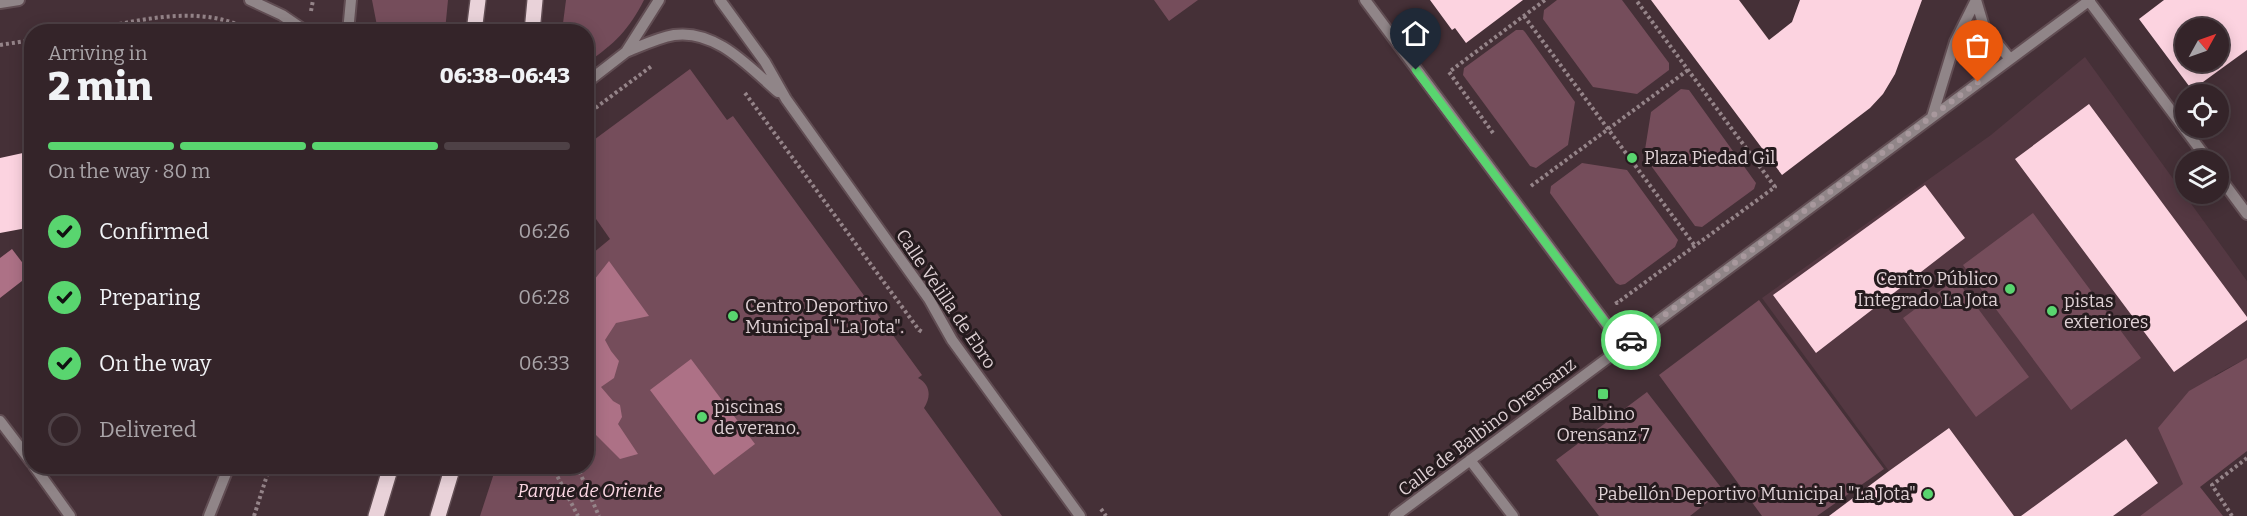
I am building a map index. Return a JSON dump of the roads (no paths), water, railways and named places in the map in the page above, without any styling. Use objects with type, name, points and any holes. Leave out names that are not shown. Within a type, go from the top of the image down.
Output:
[{"type":"main road","points":[[475,24],[478,0]]},
{"type":"main road","points":[[533,24],[536,0]]},
{"type":"main road","points":[[376,516],[389,474]]},
{"type":"main road","points":[[438,516],[451,474]]},
{"type":"street","points":[[0,3],[19,0]]},
{"type":"street","points":[[250,0],[295,24]]},
{"type":"street","points":[[349,24],[351,0]]},
{"type":"street","points":[[594,77],[626,52],[659,0]]},
{"type":"street","name":"Calle Velilla de Ebro","points":[[720,0],[765,62],[786,99],[929,299],[952,340],[1080,516]]},
{"type":"street","points":[[1365,0],[1623,346]]},
{"type":"street","points":[[1976,0],[1984,27],[2010,59]]},
{"type":"street","points":[[1932,117],[1954,42],[1976,0]]},
{"type":"street","points":[[2089,0],[2201,150]]},
{"type":"street","name":"Calle de Balbino Orensanz","points":[[1395,516],[2089,0]]},
{"type":"street","name":"Calle Velilla de Ebro","points":[[626,52],[677,35],[689,34],[710,40],[744,62],[786,99]]},
{"type":"street","points":[[2229,190],[2247,214]]},
{"type":"street","points":[[0,420],[24,453]]},
{"type":"street","points":[[1470,460],[1513,516]]},
{"type":"street","points":[[40,474],[70,516]]},
{"type":"street","points":[[209,516],[226,474]]},
{"type":"place","name":"Plaza Piedad Gil","points":[[1632,158]]},
{"type":"place","name":"Centro Público Integrado La Jota","points":[[2010,289]]},
{"type":"place","name":"pistas exteriores","points":[[2052,311]]},
{"type":"place","name":"Centro Deportivo Municipal \"La Jota\".","points":[[733,316]]},
{"type":"place","name":"Balbino Orensanz 7","points":[[1603,394]]},
{"type":"place","name":"piscinas de verano.","points":[[702,417]]},
{"type":"place","name":"Pabellón Deportivo Municipal \"La Jota\"","points":[[1928,494]]},
{"type":"park label","name":"Parque de Oriente","points":[[590,491]]}]
